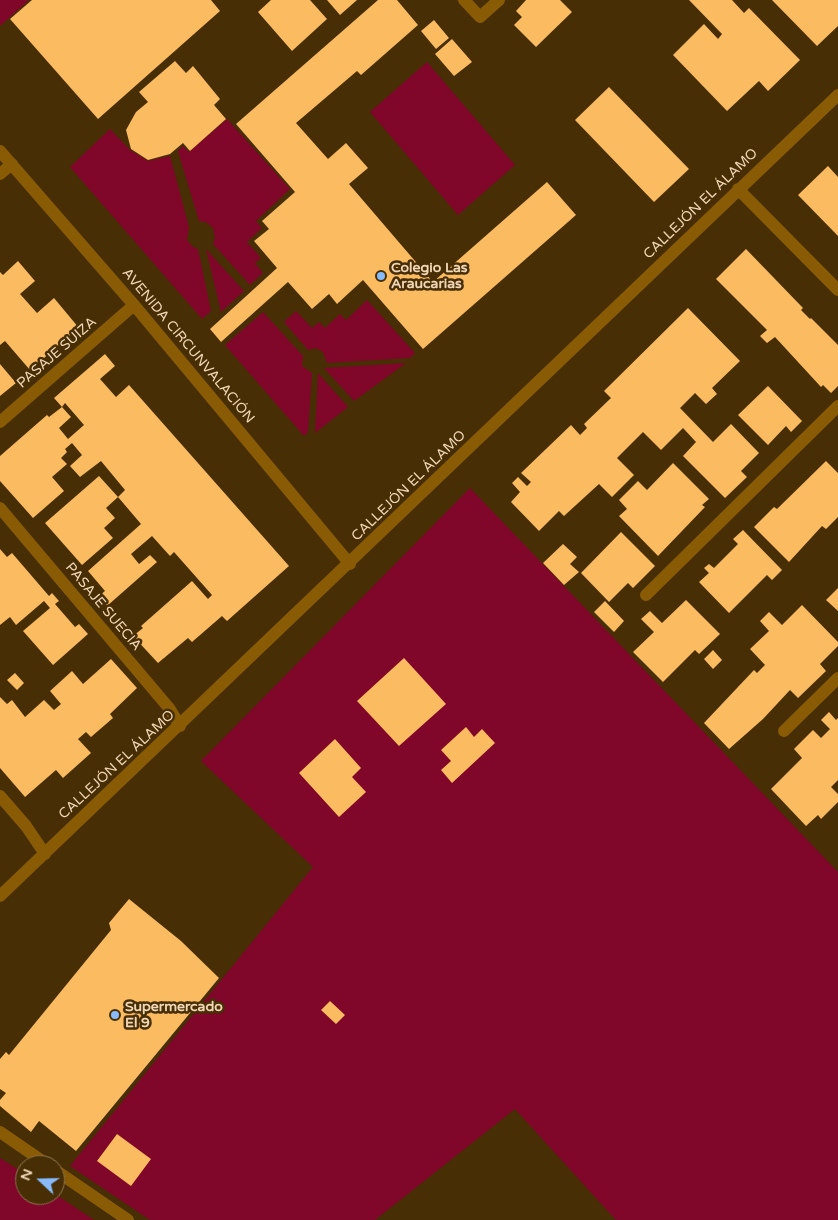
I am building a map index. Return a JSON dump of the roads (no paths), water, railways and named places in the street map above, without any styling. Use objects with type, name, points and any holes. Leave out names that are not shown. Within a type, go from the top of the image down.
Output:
[{"type":"street","points":[[464,0],[480,17],[499,0]]},
{"type":"street","name":"CALLEJÓN EL ÁLAMO","points":[[0,896],[350,564],[738,188],[838,95]]},
{"type":"street","name":"AVENIDA CIRCUNVALACIÓN","points":[[0,151],[134,306],[350,564]]},
{"type":"street","points":[[0,174],[12,164]]},
{"type":"street","points":[[738,188],[838,290]]},
{"type":"street","name":"PASAJE SUIZA","points":[[0,422],[134,306]]},
{"type":"street","points":[[646,595],[838,406]]},
{"type":"street","name":"PASAJE SUECIA","points":[[0,508],[169,708],[180,726]]},
{"type":"street","points":[[784,731],[838,678]]},
{"type":"street","points":[[0,796],[26,826],[45,854]]},
{"type":"street","points":[[0,1132],[33,1155]]},
{"type":"street","points":[[65,1177],[128,1220]]},
{"type":"place","name":"Colegio Las Araucarias","points":[[381,276]]},
{"type":"place","name":"Supermercado El 9","points":[[115,1015]]}]
